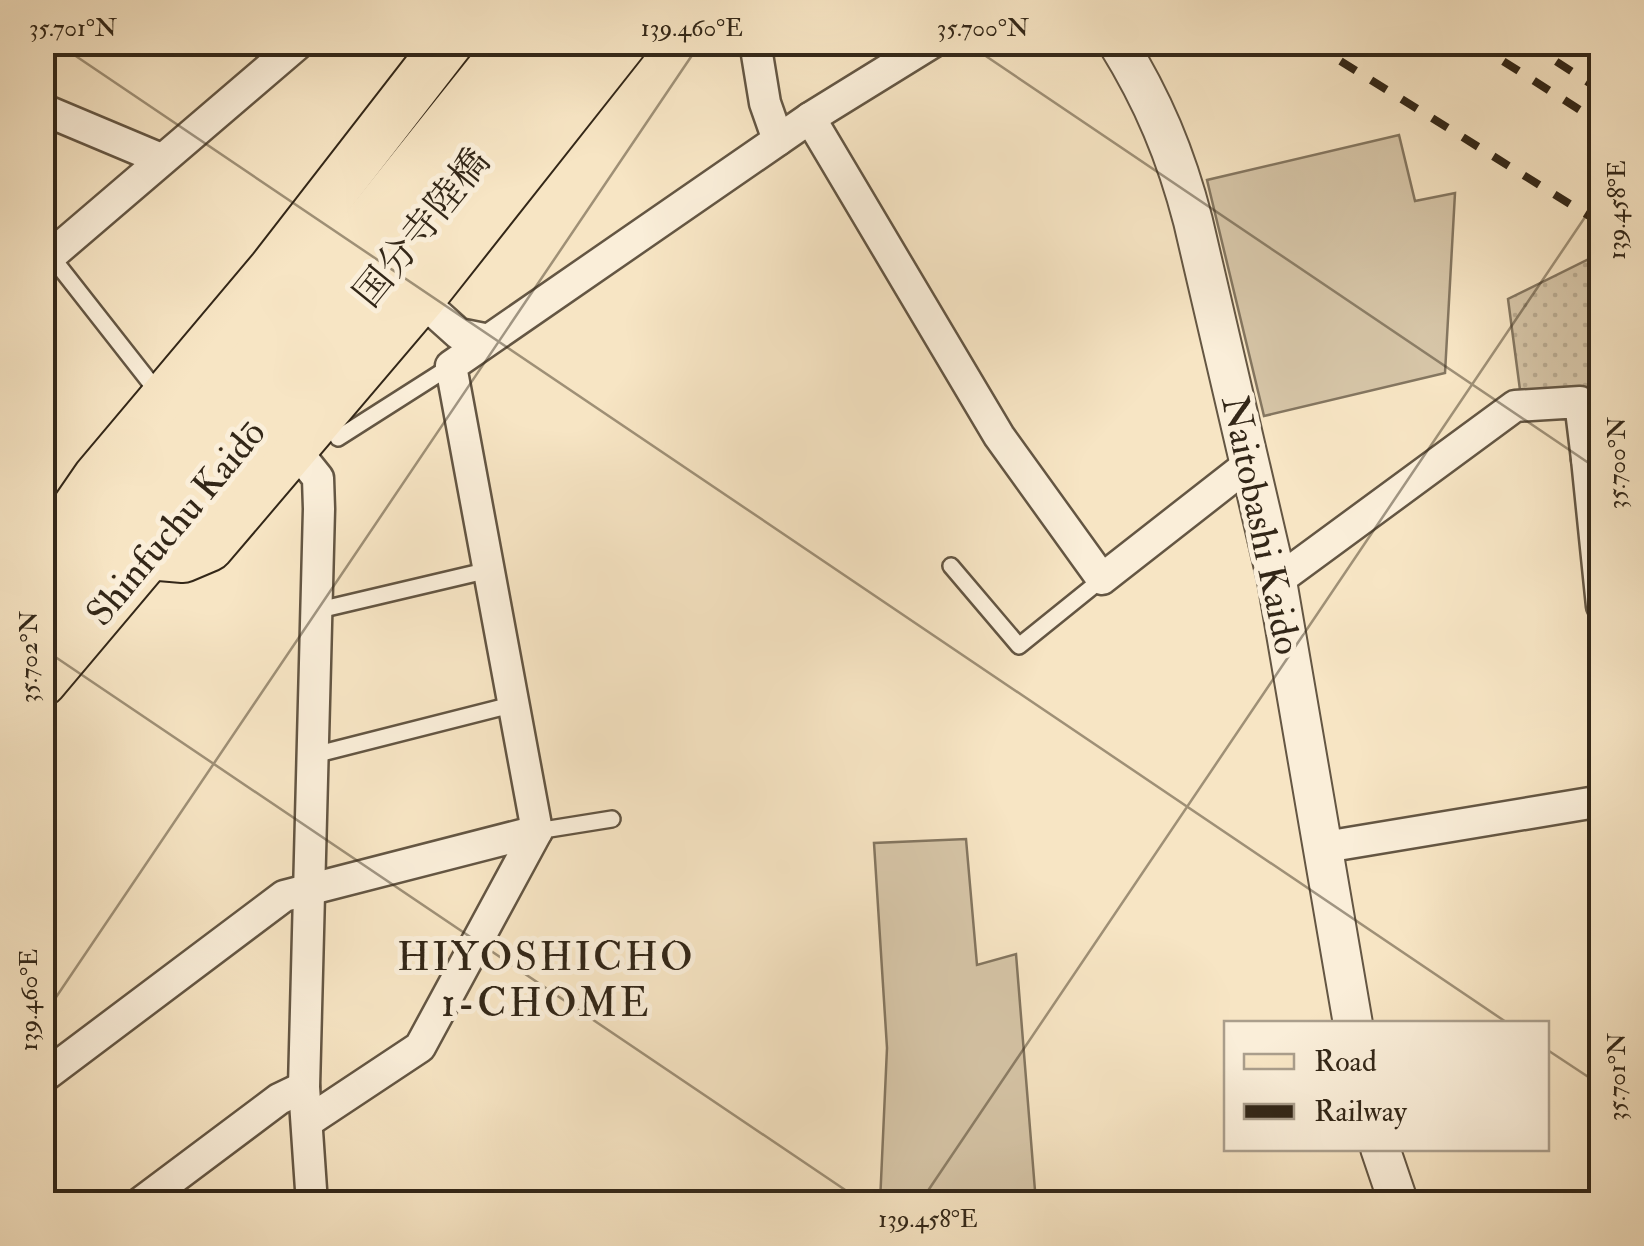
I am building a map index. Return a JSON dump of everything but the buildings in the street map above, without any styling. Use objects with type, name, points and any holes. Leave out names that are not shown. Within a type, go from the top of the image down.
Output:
[{"type":"main road","points":[[42,558],[97,478],[273,268],[449,42]]},
{"type":"main road","name":"国分寺陸橋","points":[[287,417],[513,42]]},
{"type":"main road","name":"国分寺陸橋","points":[[287,417],[418,236],[570,42]]},
{"type":"main road","points":[[287,417],[420,300],[623,42]]},
{"type":"main road","name":"Shinfuchu Kaidō","points":[[42,682],[148,555],[287,417]]},
{"type":"main road","name":"Shinfuchu Kaidō","points":[[42,614],[287,417]]},
{"type":"street","points":[[755,42],[765,104],[778,140]]},
{"type":"street","points":[[308,1122],[420,1047],[538,831],[452,366],[484,340],[810,118],[933,42]]},
{"type":"street","name":"Naitobashi Kaido","points":[[1118,42],[1153,100],[1178,166],[1277,581],[1353,1021]]},
{"type":"street","points":[[46,260],[286,45]]},
{"type":"street","points":[[42,110],[161,159]]},
{"type":"street","points":[[810,118],[999,436],[1102,579],[1249,464]]},
{"type":"street","points":[[420,300],[458,334],[484,340]]},
{"type":"street","points":[[1277,581],[1515,406],[1580,402],[1594,458],[1602,606]]},
{"type":"street","points":[[287,417],[318,478],[304,1087],[312,1204]]},
{"type":"street","points":[[1325,847],[1602,802]]},
{"type":"street","points":[[42,1078],[284,896],[310,886],[538,831]]},
{"type":"street","points":[[139,1204],[279,1099],[304,1087]]},
{"type":"street","points":[[1381,1151],[1399,1204]]},
{"type":"lane","points":[[46,260],[163,398]]},
{"type":"lane","points":[[287,417],[452,366]]},
{"type":"lane","points":[[951,566],[1019,646],[1102,579]]},
{"type":"lane","points":[[316,611],[489,570]]},
{"type":"lane","points":[[314,755],[515,704]]},
{"type":"lane","points":[[538,831],[612,819]]},
{"type":"shaded area","points":[[1399,135],[1415,201],[1455,193],[1445,373],[1264,416],[1207,180]]},
{"type":"shaded area","points":[[1589,259],[1601,267],[1601,387],[1520,390],[1508,299]]},
{"type":"shaded area","points":[[966,839],[977,965],[1016,954],[1036,1203],[880,1203],[887,1048],[874,843]]},
{"type":"railway","points":[[1310,42],[1602,224]]},
{"type":"railway","points":[[1473,42],[1602,124]]},
{"type":"railway","points":[[1526,42],[1602,91]]},
{"type":"district","name":"HIYOSHICHO 1-CHOME","points":[[546,980]]}]
